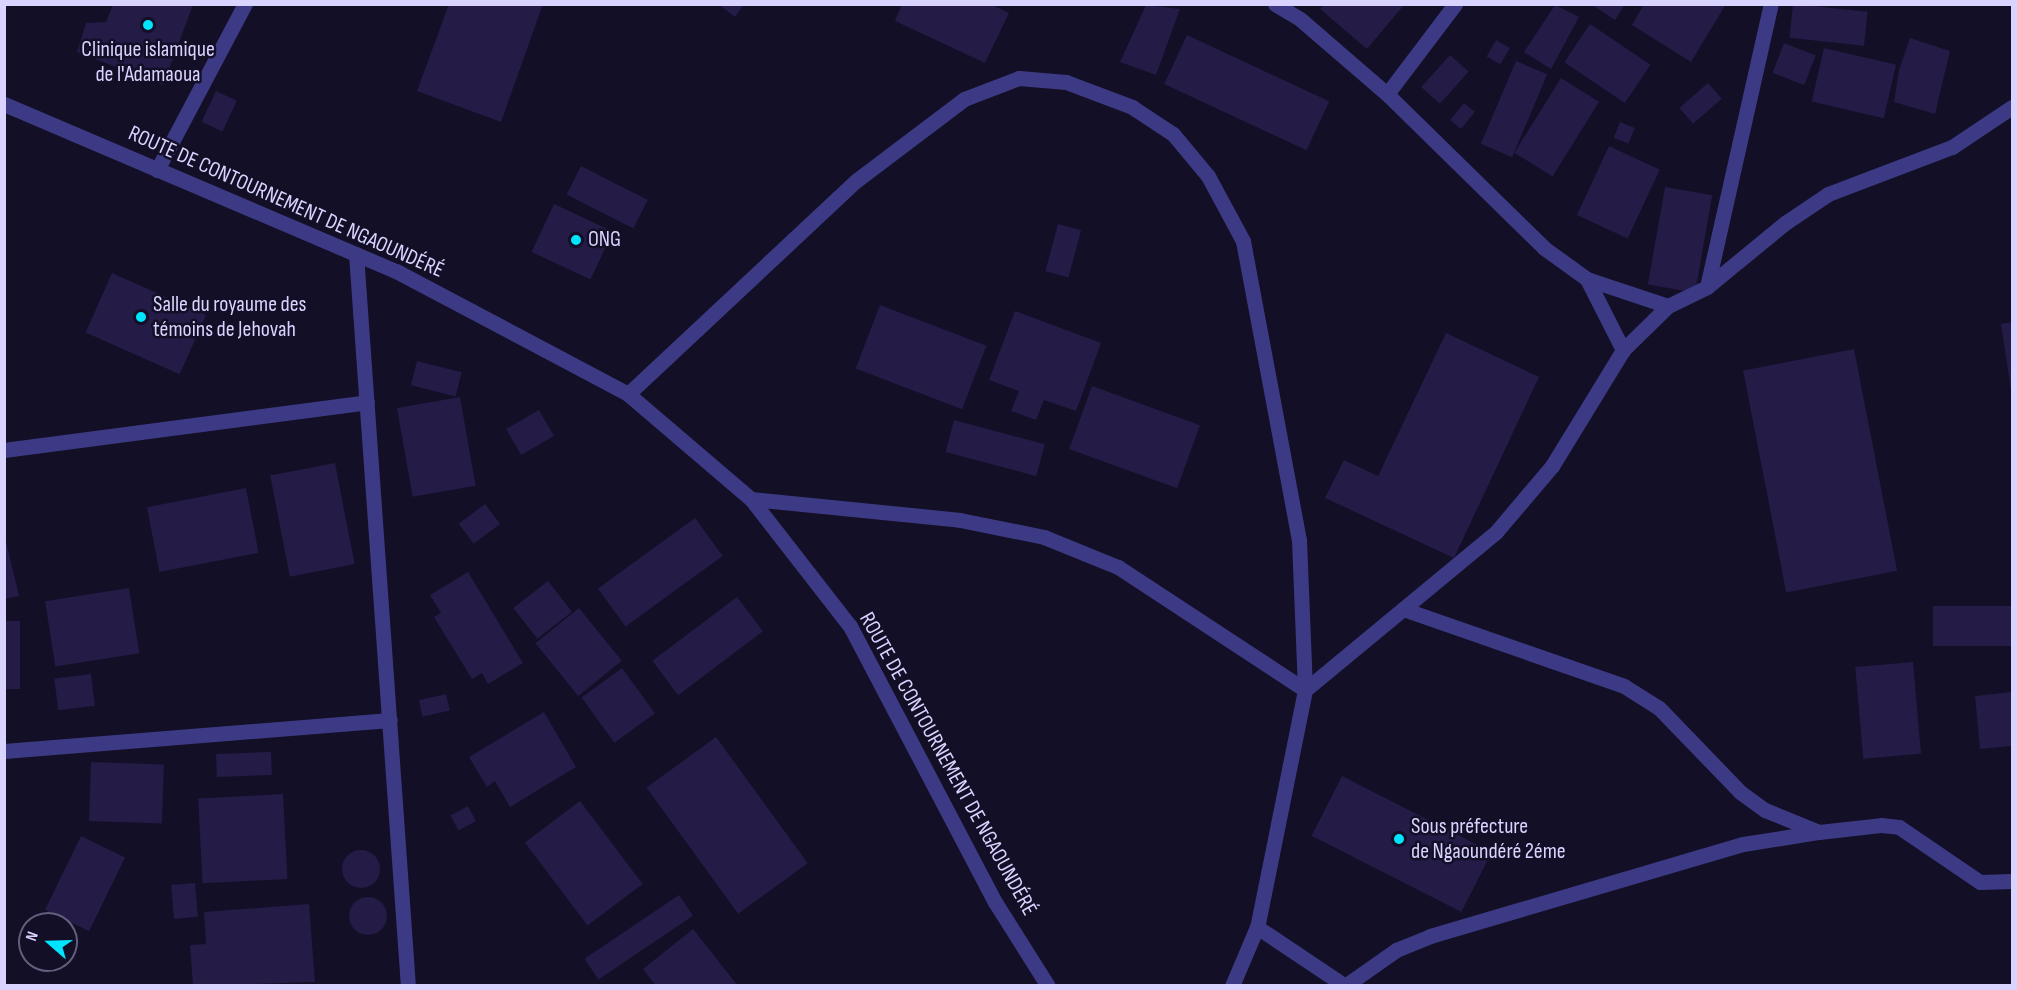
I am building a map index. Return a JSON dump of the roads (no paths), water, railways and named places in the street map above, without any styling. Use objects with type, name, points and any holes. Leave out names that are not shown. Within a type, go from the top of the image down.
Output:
[{"type":"street","points":[[157,170],[245,4]]},
{"type":"street","points":[[1275,4],[1300,19],[1386,94],[1544,248],[1587,279],[1668,306]]},
{"type":"street","points":[[1386,94],[1455,4]]},
{"type":"street","points":[[1707,287],[1771,4]]},
{"type":"street","points":[[628,394],[857,180],[964,99],[1019,78],[1066,82],[1132,107],[1173,134],[1208,176],[1243,242],[1299,540],[1305,690],[1257,927],[1232,986]]},
{"type":"street","name":"ROUTE DE CONTOURNEMENT DE NGAOUNDÉRÉ","points":[[4,104],[396,271],[628,394],[751,499],[850,626],[995,902],[1048,986]]},
{"type":"street","points":[[1305,690],[1496,532],[1552,466],[1623,350],[1668,306],[1707,287],[1785,223],[1828,194],[1952,147],[2013,107]]},
{"type":"street","points":[[356,254],[408,986]]},
{"type":"street","points":[[1587,279],[1623,350]]},
{"type":"street","points":[[4,450],[367,402]]},
{"type":"street","points":[[751,499],[960,520],[1044,537],[1118,567],[1305,690]]},
{"type":"street","points":[[1403,609],[1624,686],[1659,708],[1740,792],[1765,810],[1819,832]]},
{"type":"street","points":[[4,751],[390,720]]},
{"type":"street","points":[[1257,927],[1345,986],[1396,950],[1430,936],[1743,844],[1881,825],[1899,828],[1980,882],[2013,882]]},
{"type":"place","name":"Clinique islamique de l'Adamaoua","points":[[148,25]]},
{"type":"place","name":"ONG","points":[[576,240]]},
{"type":"place","name":"Salle du royaume des témoins de Jehovah","points":[[141,317]]},
{"type":"place","name":"Sous préfecture de Ngaoundéré 2éme","points":[[1399,839]]}]
